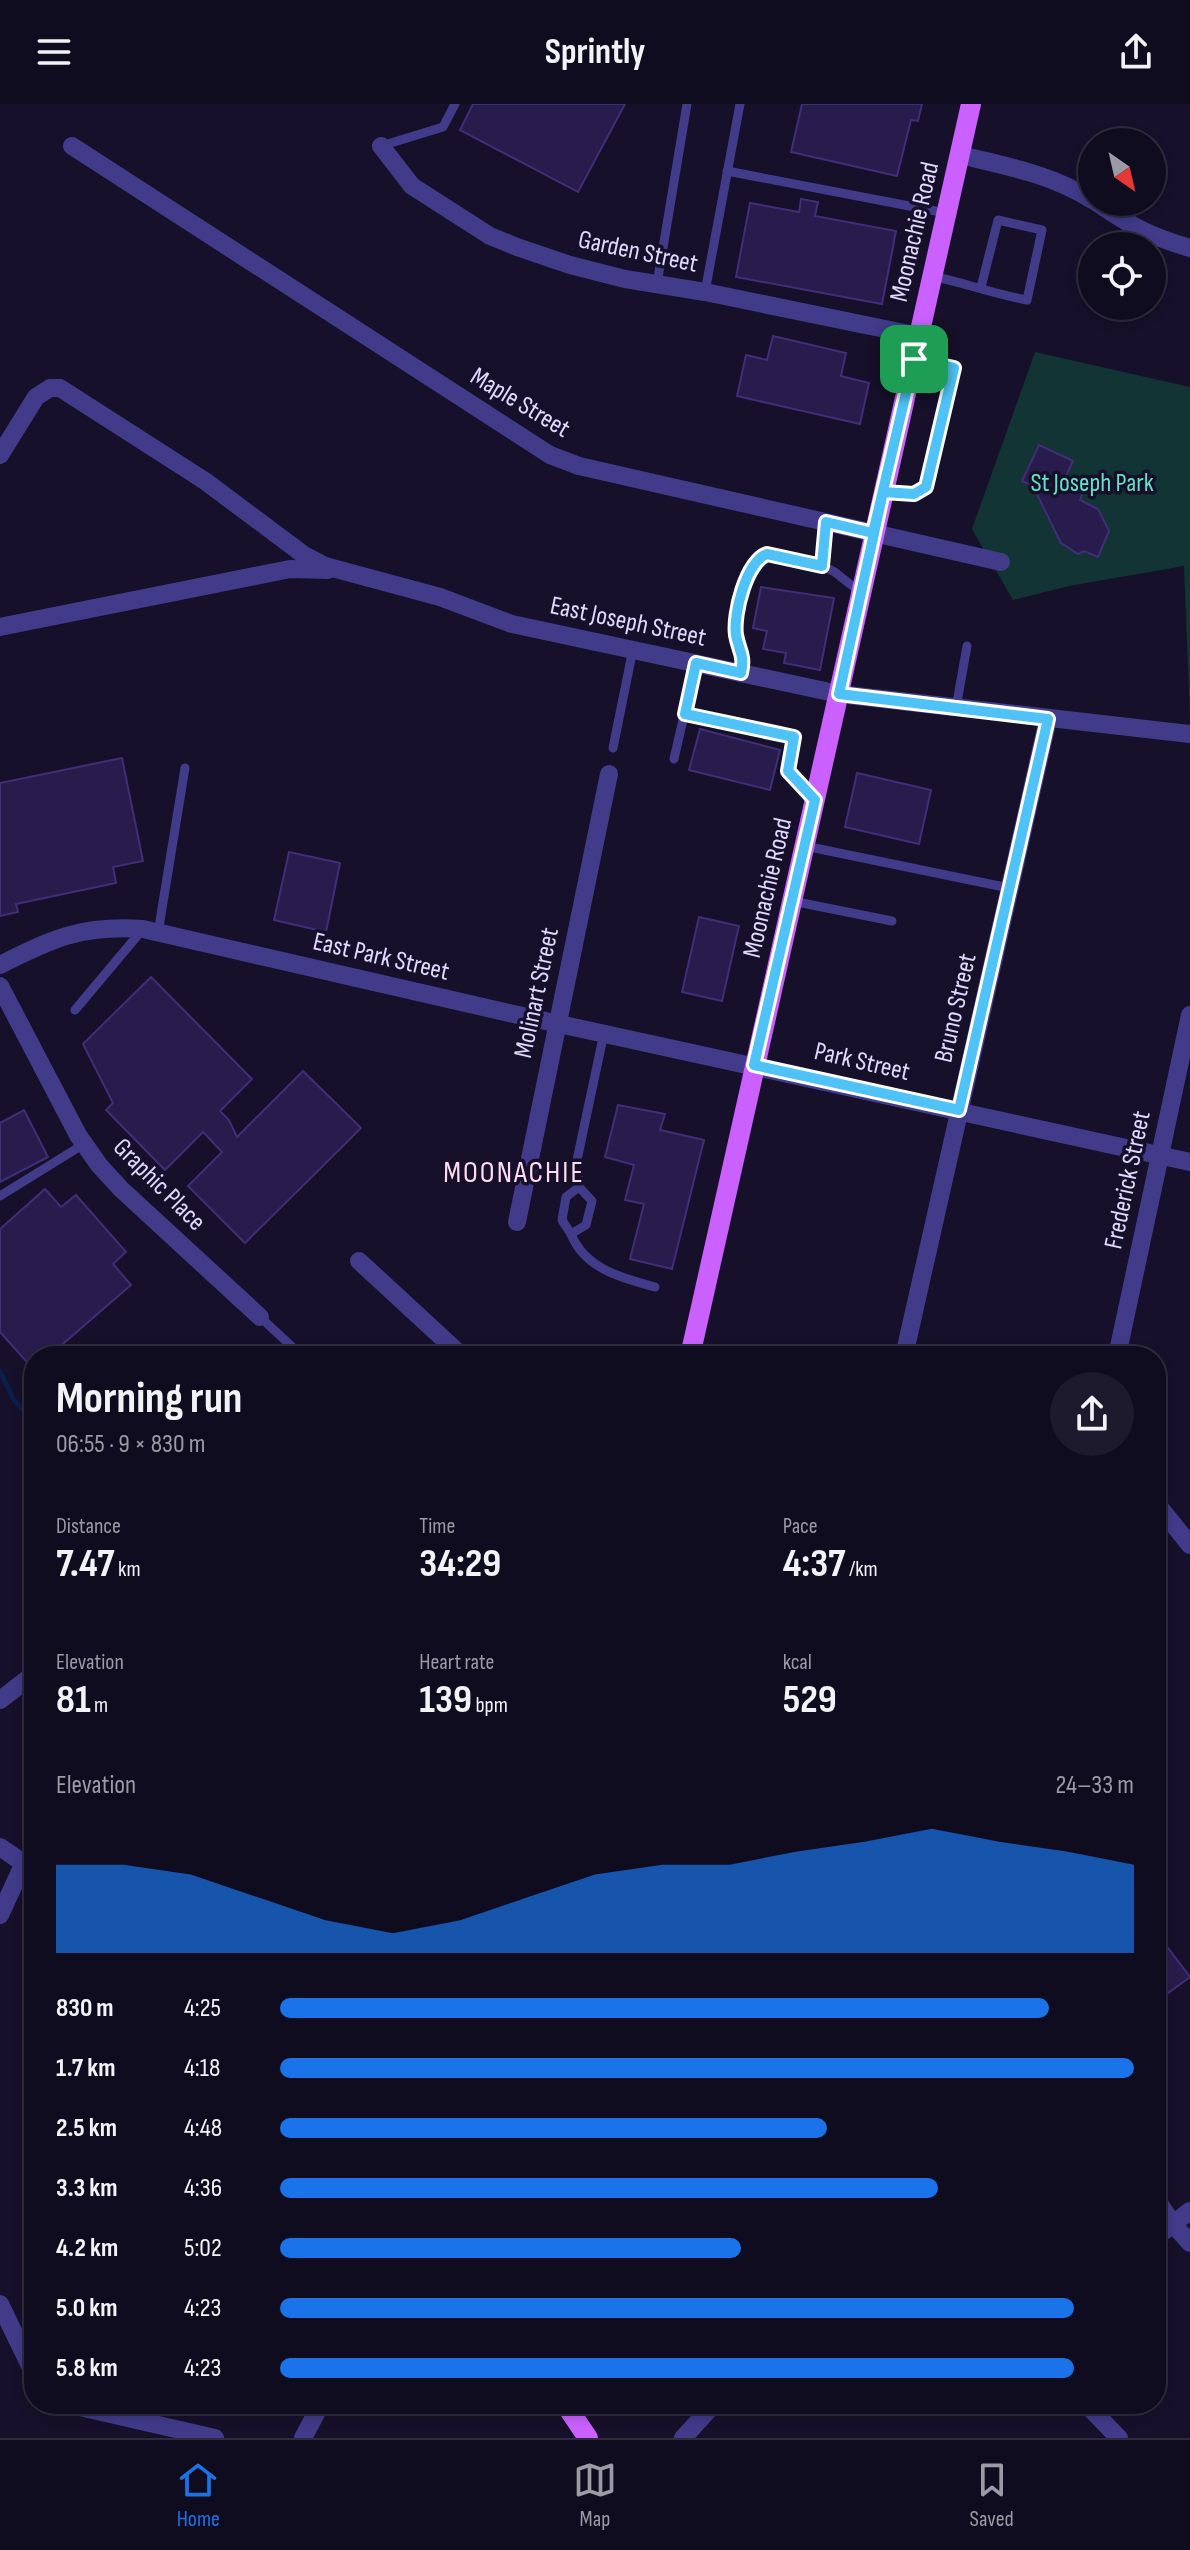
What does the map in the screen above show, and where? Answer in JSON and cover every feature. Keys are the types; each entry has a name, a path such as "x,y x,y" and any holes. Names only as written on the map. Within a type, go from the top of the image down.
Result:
{"main road":[{"name":"Moonachie Road","path":"692,1346 971,104"},
{"path":"572,2414 588,2438"}],"street":[{"name":"Maple Street","path":"72,146 550,455 579,466 1001,562"},
{"name":"Garden Street","path":"381,146 412,186 490,236 570,265 919,336"},
{"path":"960,155 1045,176 1078,192"},
{"path":"1115,216 1159,239 1190,248"},
{"name":"East Joseph Street","path":"0,455 41,392 60,388 205,481 304,555 346,572"},
{"name":"East Joseph Street","path":"0,627 290,569 318,568 346,572 440,597 512,624 839,694 1190,734"},
{"name":"Bruno Street","path":"906,1346 1048,719"},
{"name":"Molinart Street","path":"517,1222 609,774"},
{"name":"East Park Street","path":"0,965 62,936 86,930 113,927 151,931 754,1065"},
{"name":"Graphic Place","path":"0,986 84,1144 121,1189 260,1317"},
{"name":"Frederick Street","path":"1119,1346 1190,1015"},
{"name":"Park Street","path":"754,1065 1190,1162"},
{"path":"359,1261 451,1346"},
{"path":"1166,1519 1190,1545"},
{"path":"0,1700 24,1682"},
{"path":"0,1847 24,1864"},
{"path":"0,1915 24,1875"},
{"path":"1166,2229 1190,2211"},
{"path":"1166,2214 1190,2243"},
{"path":"0,2304 24,2341"},
{"path":"111,2414 215,2438"},
{"path":"303,2438 316,2414"},
{"path":"683,2438 705,2414"},
{"path":"1096,2414 1119,2438"}],"lane":[{"path":"381,146 443,127 455,104"},
{"path":"657,284 687,104"},
{"path":"705,292 740,104"},
{"path":"727,171 946,213"},
{"path":"932,276 981,287 992,294 1027,300 1042,230 998,220 981,287"},
{"path":"883,492 914,494 926,487 954,368 914,359"},
{"path":"822,566 826,522"},
{"path":"741,673 744,659 736,635 737,615 753,563 759,557 767,554 822,566 861,591"},
{"path":"956,708 967,646"},
{"path":"613,748 633,649"},
{"path":"674,759 696,663"},
{"path":"685,714 794,737 788,771 815,800"},
{"path":"75,1010 151,931 185,768"},
{"path":"804,846 1009,888"},
{"path":"792,901 892,921"},
{"path":"571,1234 586,1225 592,1201 579,1187 577,1160 604,1033"},
{"path":"0,1196 84,1144"},
{"path":"579,1187 566,1197 562,1220 577,1249 588,1260 620,1278 655,1287"},
{"path":"260,1317 291,1346"}],"green space":[{"name":"St Joseph Park","path":"1035,352 1190,387 1190,718 1184,566 1069,586 1013,600 972,529"}],"building":[{"path":"473,104 625,104 578,192 460,130"},
{"path":"802,104 922,104 918,121 911,120 897,176 791,152"},
{"path":"801,199 818,202 815,216 896,231 882,304 736,277 750,203 799,212"},
{"path":"773,336 846,353 841,376 869,383 860,424 737,396 746,355 767,360"},
{"path":"1039,445 1073,461 1065,478 1080,485 1083,492 1080,500 1098,509 1109,531 1098,557 1084,551 1078,554 1061,543 1033,486 1022,481"},
{"path":"761,587 834,598 820,670 784,663 786,653 763,649 767,631 753,628"},
{"path":"700,729 780,750 770,790 689,770"},
{"path":"122,758 143,861 113,867 116,883 16,904 18,912 0,916 0,783"},
{"path":"857,773 931,790 919,844 845,827"},
{"path":"289,852 340,863 326,932 274,920"},
{"path":"699,917 739,926 722,1001 682,992"},
{"path":"151,977 252,1079 220,1111 229,1120 237,1137 303,1071 361,1128 245,1243 188,1186 222,1152 203,1132 165,1170 106,1110 113,1103 83,1044"},
{"path":"618,1105 665,1114 660,1130 704,1140 672,1269 630,1259 644,1204 625,1200 634,1165 605,1157"},
{"path":"24,1110 48,1157 0,1182 0,1123"},
{"path":"45,1189 61,1207 76,1195 126,1252 113,1264 131,1285 61,1346 24,1346 24,1359 0,1332 0,1229"},
{"path":"1166,1945 1190,1977 1166,1995"}],"waterway":[{"path":"0,1371 14,1400 24,1411"}],"district":[{"name":"MOONACHIE","path":"514,1173"}],"route":[{"path":"914,359 954,368 926,487 914,494 883,492 839,694 1048,719 959,1110 754,1065 815,800 788,771 794,737 685,714 696,663 741,673 744,659 736,635 737,615 753,563 759,557 767,554 822,566 826,522 873,533 914,359"}]}
